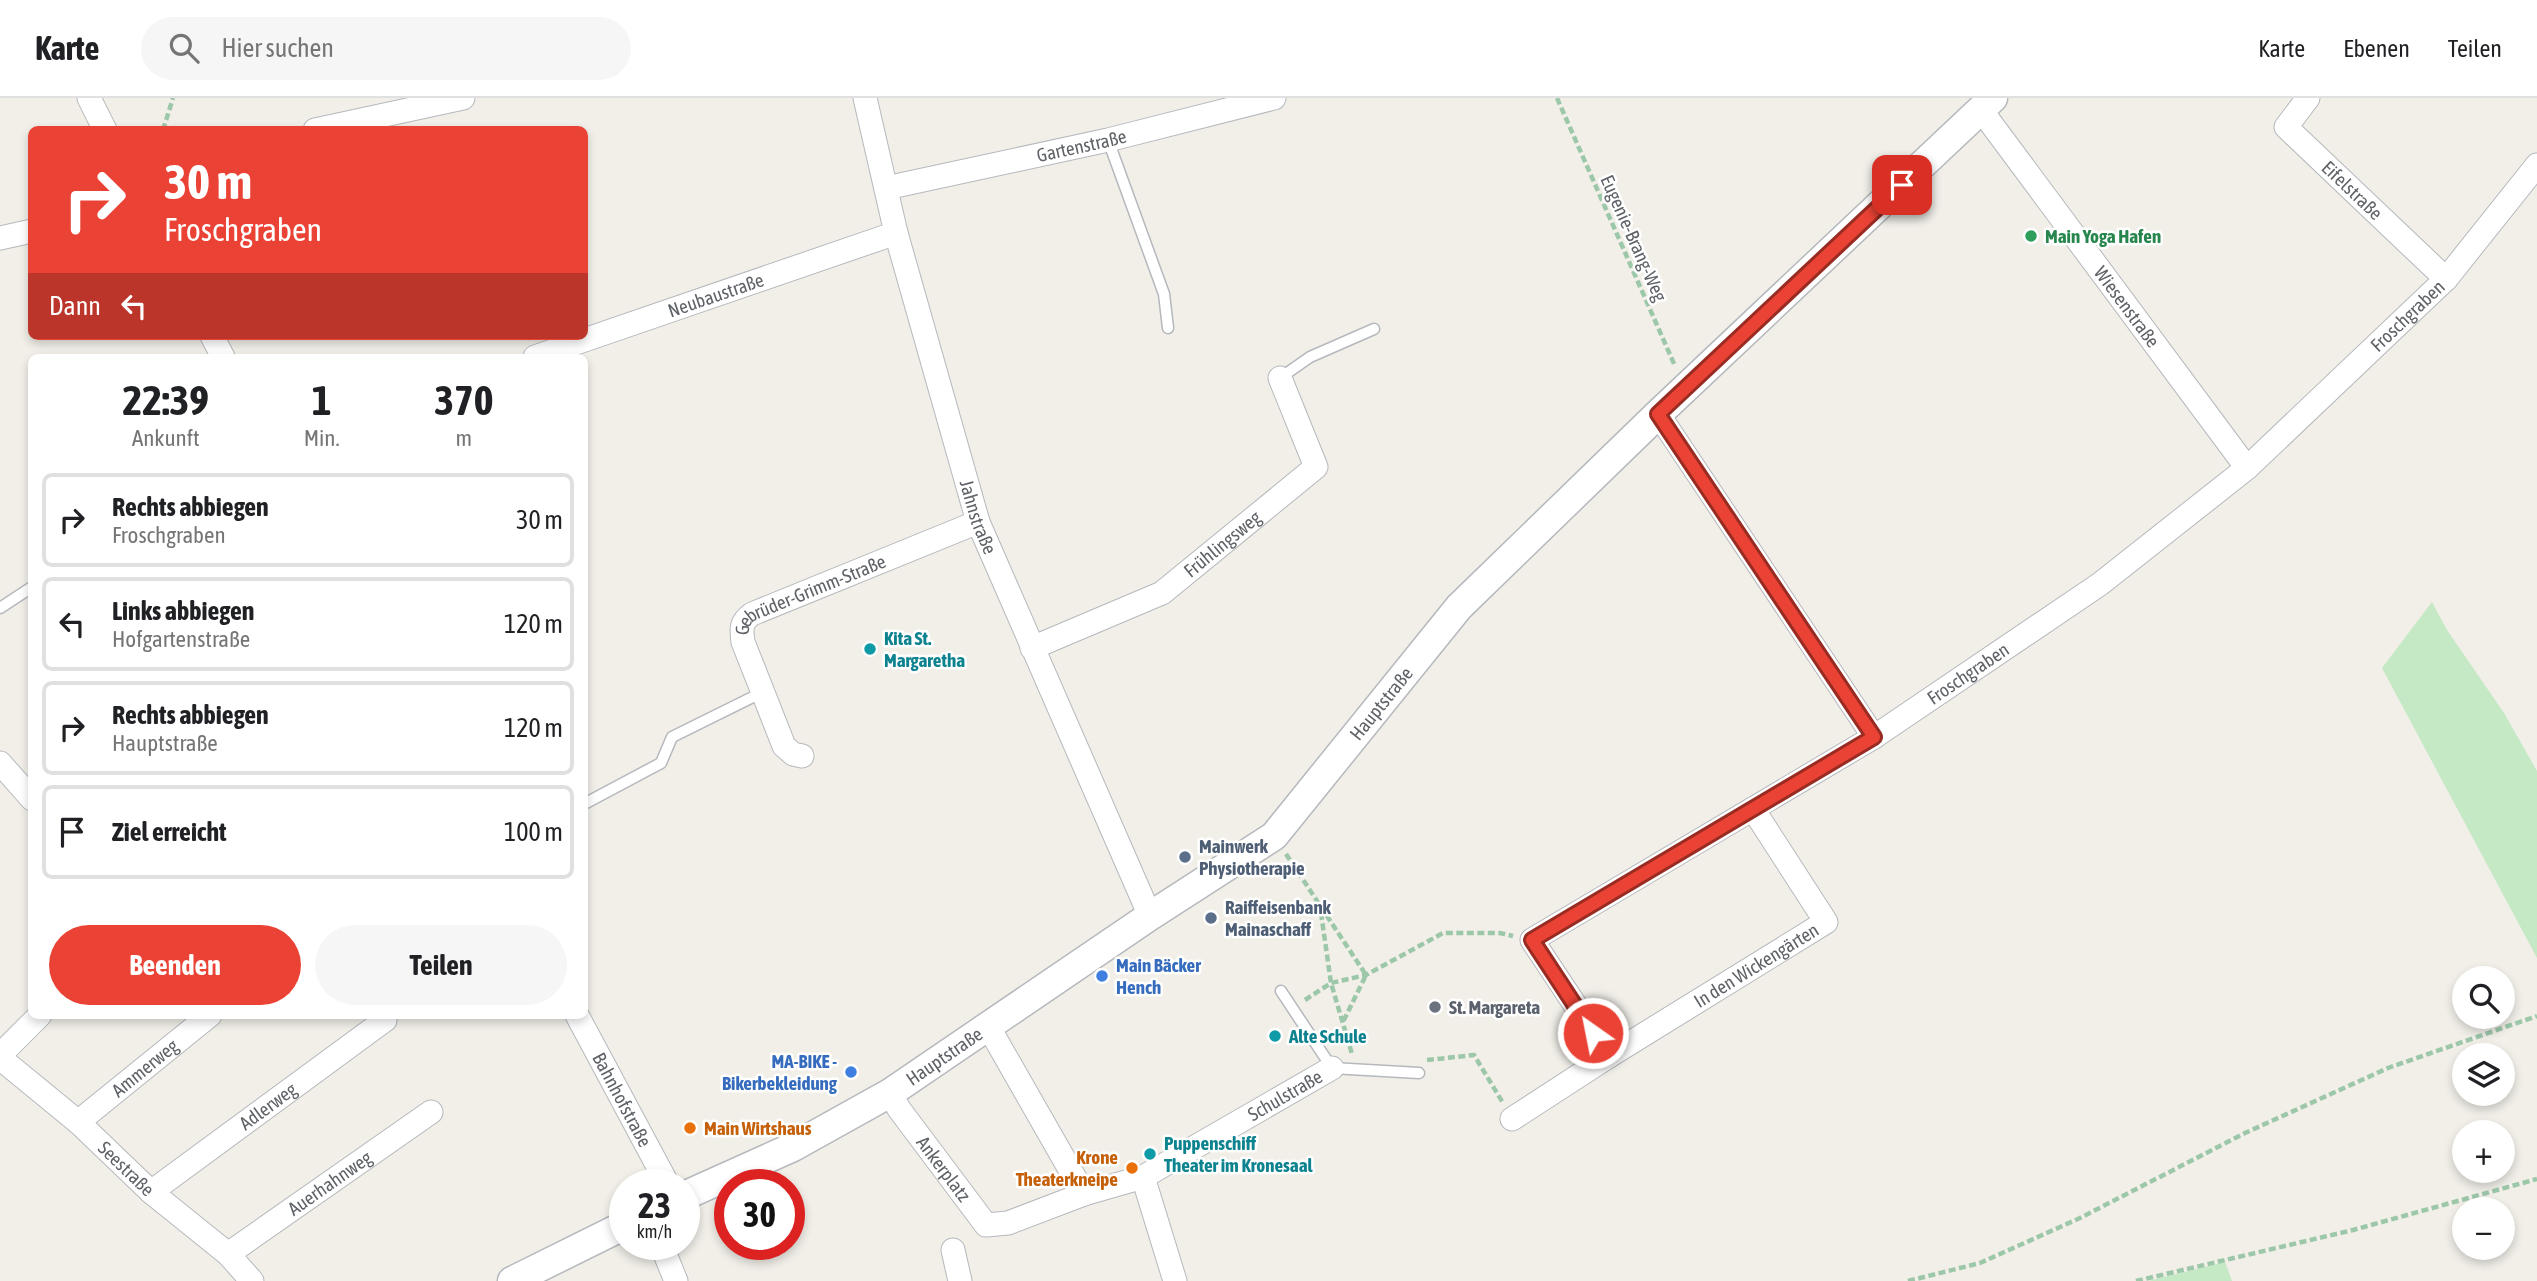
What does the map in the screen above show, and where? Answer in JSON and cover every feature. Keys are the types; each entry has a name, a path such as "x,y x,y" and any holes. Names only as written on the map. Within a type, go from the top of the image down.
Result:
{"street":[{"path":"89,98 103,126"},
{"path":"334,126 463,98"},
{"name":"Jahnstraße","path":"865,98 897,233 978,522 1150,916"},
{"name":"Gartenstraße","path":"886,188 1108,140 1274,98"},
{"name":"Eifelstraße","path":"2308,98 2286,127 2446,279"},
{"name":"Hauptstraße","path":"700,1189 793,1147 890,1093 1150,916 1274,836 1459,607 1685,388 1987,104"},
{"name":"Wiesenstraße","path":"1987,104 2247,468"},
{"name":"Froschgraben","path":"1532,940 1874,737 2100,584 2247,468 2446,279 2537,165"},
{"path":"0,238 28,232"},
{"name":"Neubaustraße","path":"588,339 897,233"},
{"name":"Neubaustraße","path":"544,354 585,340"},
{"name":"Frühlingsweg","path":"1032,648 1162,593 1316,467 1280,378"},
{"path":"1658,414 1874,737"},
{"name":"Gebrüder-Grimm-Straße","path":"802,756 793,754 784,746 742,634 741,627 745,620 752,614 978,522"},
{"path":"0,763 28,794"},
{"name":"In den Wickengärten","path":"1609,1056 1826,922 1753,809"},
{"path":"1512,1119 1609,1056 1532,940"},
{"path":"0,1056 36,1019"},
{"name":"Ammerweg","path":"78,1122 205,1019"},
{"name":"Bahnhofstraße","path":"579,1019 659,1169"},
{"name":"Adlerweg","path":"151,1192 385,1020"},
{"path":"988,1026 1084,1194"},
{"name":"Seestraße","path":"0,1056 78,1122 151,1192 228,1254 252,1281"},
{"name":"Schulstraße","path":"1008,1223 1084,1194 1143,1177 1332,1068"},
{"name":"Ankerplatz","path":"890,1093 986,1225 1008,1223"},
{"name":"Auerhahnweg","path":"228,1254 431,1112"},
{"path":"1143,1177 1175,1281"},
{"path":"512,1281 546,1274 609,1235"},
{"path":"953,1250 960,1281"},
{"path":"667,1260 676,1281"}],"lane":[{"path":"1108,140 1164,294 1168,328"},
{"path":"1280,378 1310,357 1374,329"},
{"path":"0,608 28,590"},
{"path":"588,802 661,763 673,737 763,692"},
{"path":"1281,991 1332,1068 1419,1073"}],"path":[{"path":"164,126 173,98"},
{"name":"Eugenie-Brang-Weg","path":"1557,98 1685,388"},
{"path":"1274,836 1366,975"},
{"path":"1320,909 1331,982 1353,1055"},
{"path":"1293,1009 1331,982 1366,975 1443,933 1500,933 1532,940"},
{"path":"1343,1022 1366,975"},
{"path":"1908,1281 1980,1263 2080,1218 2245,1133 2388,1068 2537,1016"},
{"path":"1419,1060 1474,1055 1512,1119"},
{"path":"2136,1281 2353,1230 2537,1179"}],"green space":[{"path":"2432,602 2447,630 2504,713 2537,771 2537,958 2382,668"},
{"path":"2225,1262 2232,1281 2148,1281"}],"place":[{"name":"Main Yoga Hafen","path":"2031,236"},
{"name":"Kita St. Margaretha","path":"870,649"},
{"name":"Mainwerk Physiotherapie","path":"1185,857"},
{"name":"Raiffeisenbank Mainaschaff","path":"1211,918"},
{"name":"Main Bäcker Hench","path":"1102,976"},
{"name":"St. Margareta","path":"1435,1007"},
{"name":"Alte Schule","path":"1275,1036"},
{"name":"MA-BIKE - Bikerbekleidung","path":"851,1072"},
{"name":"Main Wirtshaus","path":"690,1128"},
{"name":"Puppenschiff Theater im Kronesaal","path":"1150,1154"},
{"name":"Krone Theaterkneipe","path":"1132,1168"}],"route":[{"path":"1593,1033 1532,940 1874,737 1658,414 1902,185"}]}
